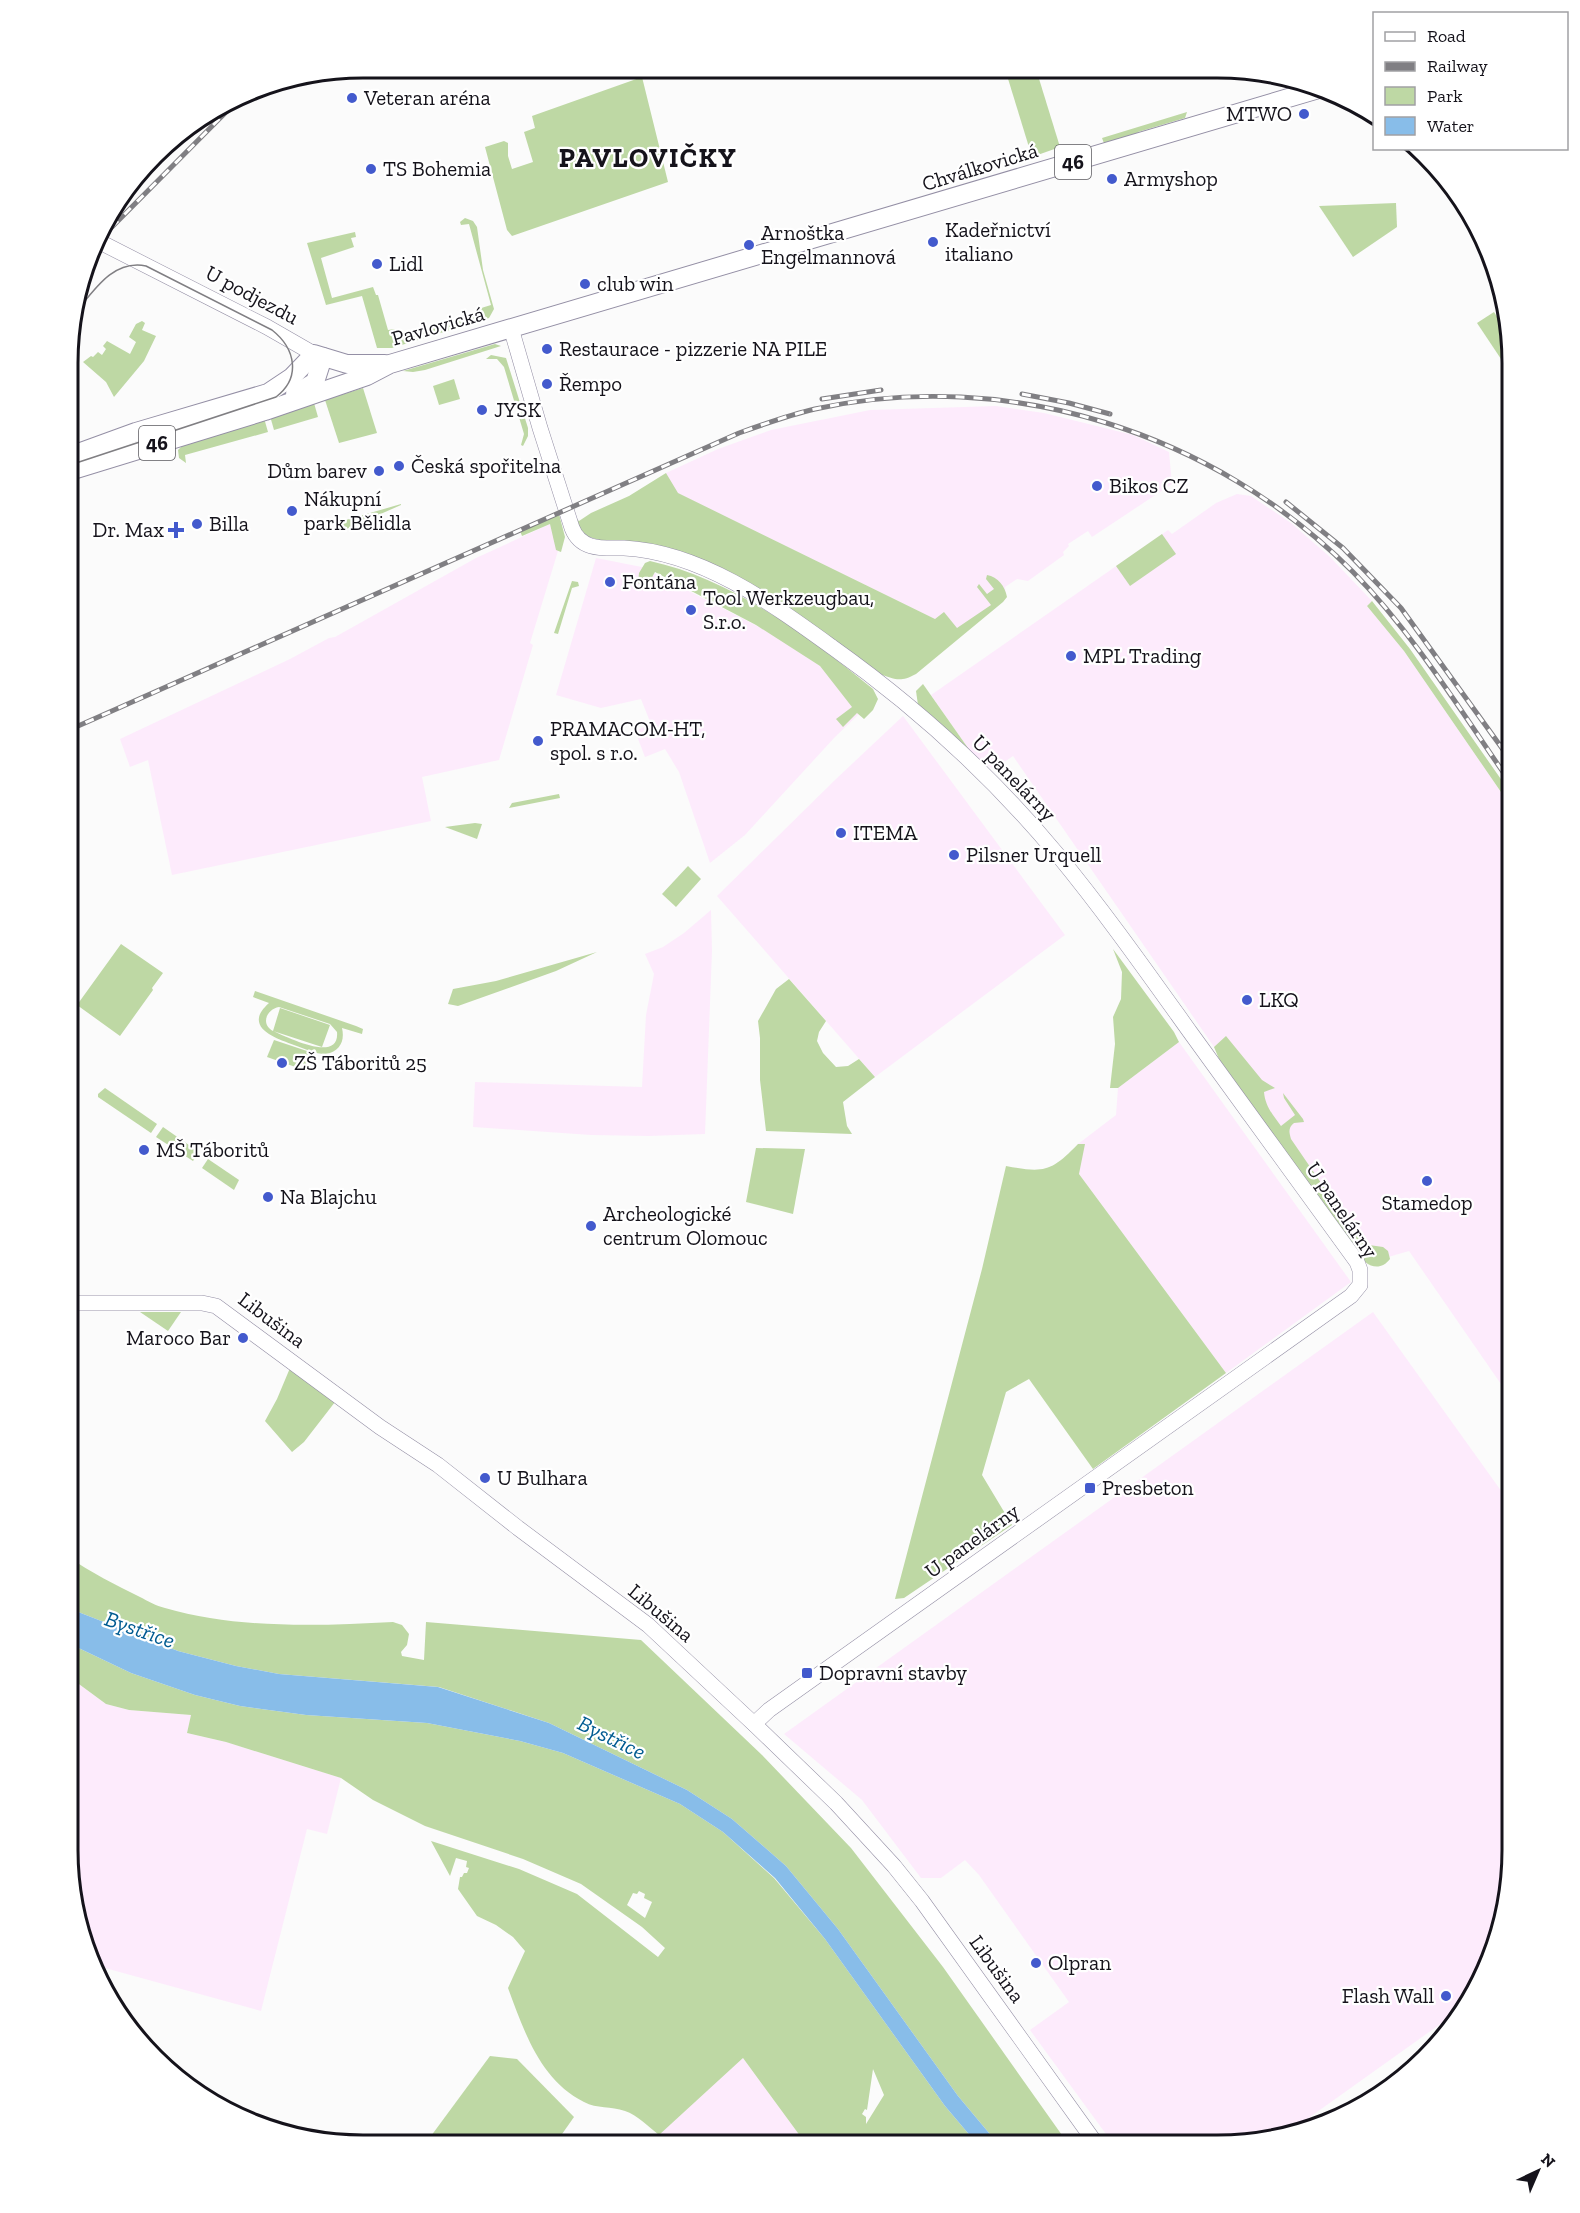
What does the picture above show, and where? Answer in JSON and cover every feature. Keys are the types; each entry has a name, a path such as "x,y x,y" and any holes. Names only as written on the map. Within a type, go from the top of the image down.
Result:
{"main road":[{"name":"Chválkovická","path":"824,237 1307,92"},
{"name":"Pavlovická","path":"78,468 267,401 367,376 390,364 824,237"},
{"name":"U podjezdu","path":"319,356 347,364 390,364"},
{"path":"267,401 286,398 312,385 319,375 319,356"},
{"name":"Pavlovická","path":"78,453 136,432 219,407 267,401"}],"street":[{"name":"U podjezdu","path":"104,244 319,356"},
{"name":"U panelárny","path":"511,328 545,446 578,540 594,547 641,549 672,556 699,566 765,602 809,631 897,698 968,759 1005,796 1086,890 1357,1262 1362,1278 1357,1290 1351,1296 769,1710 754,1724"},
{"name":"Libušina","path":"78,1304 202,1303 216,1306 380,1427 429,1459 648,1625 836,1803 894,1866 929,1910 1090,2135"}],"shaded area":[{"path":"996,406 1044,413 1133,435 1169,452 1172,484 1092,537 1088,531 1068,544 1069,546 1063,552 1064,555 1028,581 1017,579 1005,587 1006,596 957,630 677,493 666,473 718,449 771,430 870,410"},
{"path":"1237,494 1251,496 1291,523 1330,557 1372,601 1367,606 1404,651 1502,793 1502,1386 1409,1251 1364,1264 1013,756 994,769 975,758 931,695 1168,530 1172,534 1216,503"},
{"path":"550,524 558,551 530,643 533,645 499,760 422,777 431,821 172,875 148,760 130,767 120,739 335,637 476,558"},
{"path":"596,558 642,567 767,631 820,666 859,714 745,835 710,863 679,772 665,749 645,757 635,731 651,724 641,699 601,708 556,695"},
{"path":"903,716 1065,935 875,1077 717,896"},
{"path":"711,910 712,951 705,1134 591,1135 473,1127 475,1082 642,1087 646,1015 654,974 645,954 663,947 684,933"},
{"path":"1179,1042 1351,1282 1226,1373 1079,1174 1084,1145 1078,1144 1116,1115 1118,1088"},
{"path":"1373,1312 1502,1492 1502,1850 1497,1906 1487,1942 1464,1993 1446,2020 1304,2121 1254,2133 1107,2135 1030,2030 1069,2002 979,1875 965,1860 941,1878 921,1878 862,1800 784,1734"},
{"path":"78,1683 106,1704 129,1710 191,1715 187,1733 226,1742 341,1778 327,1834 307,1829 261,2011 104,1968 93,1942 80,1887"},
{"path":"743,2058 799,2135 659,2135"}],"green space":[{"path":"642,78 668,182 512,236 507,230 485,147 504,141 508,143 508,156 512,169 533,162 524,132 535,128 532,116"},
{"path":"1008,78 1039,78 1060,147 1032,157"},
{"path":"1187,112 1185,118 1138,132 1135,138 1105,146 1102,138"},
{"path":"1396,203 1397,227 1353,257 1319,206"},
{"path":"465,218 473,221 477,227 483,270 494,309 489,318 392,348 377,348 362,296 326,305 307,243 355,232 356,237 351,238 354,247 321,258 332,298 373,287 378,295 388,330 395,329 398,338 479,316 478,309 491,305 469,224 461,225 460,222"},
{"path":"1494,312 1499,320 1502,360 1477,323"},
{"path":"142,321 145,323 142,330 156,336 144,361 114,397 106,382 83,362 98,352 102,355 106,349 103,346 107,341 130,354 136,342 129,337 136,324"},
{"path":"495,344 501,346 425,370 403,371"},
{"path":"491,355 506,358 528,428 528,436 523,446 521,445 524,434 504,367 497,359 486,359"},
{"path":"454,379 460,399 439,405 433,386"},
{"path":"363,388 377,433 339,443 325,400"},
{"path":"314,403 318,417 274,430 270,416"},
{"path":"264,418 268,432 185,455 186,463 179,458 178,450 184,444"},
{"path":"666,473 678,493 935,619 944,612 957,628 991,605 977,587 979,584 987,594 994,589 986,579 987,575 1000,583 1007,597 916,674 894,679 879,674 760,590 583,535 574,516 579,521 629,496"},
{"path":"401,505 342,531 339,522"},
{"path":"559,514 565,537 561,552 556,550 550,524 522,536 520,531"},
{"path":"1162,534 1176,554 1130,586 1116,566"},
{"path":"650,561 711,581 769,612 796,630 873,689 878,699 873,710 864,719 857,713 843,727 836,719 852,707 820,666 756,625 655,572 646,588 638,583 639,573 645,563"},
{"path":"572,581 578,582 579,586 572,588 558,634 554,633"},
{"path":"1372,601 1410,649 1502,781 1502,793 1404,651 1367,606"},
{"path":"923,684 975,758 918,705 916,691"},
{"path":"559,794 560,798 509,808 512,803"},
{"path":"482,824 477,839 445,827"},
{"path":"688,866 701,879 676,907 662,894"},
{"path":"121,944 163,973 120,1036 78,1004"},
{"path":"1113,949 1179,1042 1118,1088 1110,1088 1115,1044 1113,1017 1121,999 1122,972"},
{"path":"597,952 556,971 458,1006 448,1004 453,989 496,981"},
{"path":"789,979 826,1021 819,1032 817,1041 823,1053 836,1067 848,1066 859,1059 875,1077 843,1102 847,1126 852,1134 766,1131 760,1080 758,1021 776,989"},
{"path":"255,991 356,1026 363,1029 362,1034 342,1028 343,1037 338,1048 326,1054 310,1051 278,1039 264,1030 259,1019 269,1003 253,997","holes":["279,1007 330,1024 337,1032 336,1041 330,1046 311,1046 269,1028 266,1021 268,1014"]},
{"path":"280,1008 330,1025 322,1047 273,1031"},
{"path":"1226,1036 1262,1080 1275,1088 1264,1092 1270,1110 1281,1126 1295,1115 1283,1093 1303,1119 1304,1122 1294,1123 1291,1127 1289,1132 1291,1139 1343,1215 1369,1245 1383,1247 1388,1251 1390,1259 1384,1264 1375,1266 1365,1262 1219,1059 1214,1047"},
{"path":"274,1040 310,1052 304,1070 267,1057"},
{"path":"105,1088 157,1124 151,1133 98,1097 98,1094"},
{"path":"163,1127 199,1152 193,1161 156,1137"},
{"path":"1078,1144 1085,1144 1079,1174 1226,1373 1093,1469 1029,1379 1006,1392 982,1475 1012,1525 904,1598 895,1599 982,1269 1006,1166 1029,1169 1046,1168 1061,1160"},
{"path":"756,1148 805,1149 793,1214 746,1202"},
{"path":"208,1159 239,1180 234,1190 202,1168"},
{"path":"140,1312 181,1312 168,1331"},
{"path":"290,1368 335,1402 304,1442 292,1452 265,1421"},
{"path":"78,1563 152,1603 193,1615 249,1623 307,1625 393,1622 402,1625 409,1634 407,1645 401,1652 402,1656 424,1660 426,1622 641,1640 762,1755 851,1848 943,1967 1062,2135 991,2135 958,2096 838,1929 786,1866 732,1819 687,1790 549,1723 439,1687 279,1674 178,1651 78,1612"},
{"path":"78,1648 131,1673 195,1695 240,1706 306,1715 427,1723 520,1741 563,1753 680,1804 723,1832 774,1878 825,1939 945,2106 970,2135 799,2135 743,2058 659,2135 643,2122 620,2109 594,2106 584,2102 569,2093 545,2068 520,2021 508,1988 525,1951 513,1937 477,1916 458,1889 460,1877 467,1873 469,1868 466,1867 467,1861 456,1858 450,1876 431,1841 519,1869 577,1894 658,1957 665,1948 642,1927 581,1884 523,1859 425,1826 373,1800 341,1778 226,1742 187,1733 191,1715 129,1710 106,1704 78,1683","holes":["639,1891 645,1894 644,1898 652,1902 645,1918 627,1905 633,1893 637,1894","873,2069 884,2095 866,2124 866,2117 862,2114 865,2109 867,2110"]},
{"path":"490,2056 517,2059 574,2117 561,2135 432,2135"}],"water":[{"path":"78,1612 178,1651 236,1666 279,1674 438,1687 549,1723 687,1790 732,1819 786,1866 838,1929 958,2096 991,2135 970,2135 945,2106 825,1939 775,1878 723,1832 680,1804 563,1753 520,1741 427,1723 306,1715 240,1706 195,1695 131,1673 78,1648"}],"tram line":[{"path":"78,462 276,397 284,389 292,372 290,355 286,346 272,330 146,266 134,265 112,273 84,302"}],"railway":[{"path":"113,226 224,114"},
{"path":"822,399 881,390"},
{"path":"1022,394 1110,414"},
{"path":"78,726 739,433 815,409 888,398 961,397 1033,405 1104,422 1173,448 1237,482 1298,523 1353,572 1376,596 1437,675 1502,770"},
{"path":"1286,502 1343,548 1401,608 1502,748"}],"place":[{"name":"Veteran aréna","path":"352,98"},
{"name":"MTWO","path":"1304,114"},
{"name":"TS Bohemia","path":"371,169"},
{"name":"Armyshop","path":"1112,179"},
{"name":"Kadeřnictví italiano","path":"933,242"},
{"name":"Arnoštka Engelmannová","path":"749,245"},
{"name":"Lidl","path":"377,264"},
{"name":"club win","path":"585,284"},
{"name":"Restaurace - pizzerie NA PILE","path":"547,349"},
{"name":"Řempo","path":"547,384"},
{"name":"JYSK","path":"482,410"},
{"name":"Česká spořitelna","path":"399,466"},
{"name":"Dům barev","path":"379,471"},
{"name":"Bikos CZ","path":"1097,486"},
{"name":"Nákupní park Bělidla","path":"292,511"},
{"name":"Billa","path":"197,524"},
{"name":"Dr. Max","path":"176,530"},
{"name":"Fontána","path":"610,582"},
{"name":"Tool Werkzeugbau, S.r.o.","path":"691,610"},
{"name":"MPL Trading","path":"1071,656"},
{"name":"PRAMACOM-HT, spol. s r.o.","path":"538,741"},
{"name":"ITEMA","path":"841,833"},
{"name":"Pilsner Urquell","path":"954,855"},
{"name":"LKQ","path":"1247,1000"},
{"name":"ZŠ Táboritů 25","path":"282,1063"},
{"name":"MŠ Táboritů","path":"144,1150"},
{"name":"Stamedop","path":"1427,1181"},
{"name":"Na Blajchu","path":"268,1197"},
{"name":"Archeologické centrum Olomouc","path":"591,1226"},
{"name":"Maroco Bar","path":"243,1338"},
{"name":"U Bulhara","path":"485,1478"},
{"name":"Presbeton","path":"1090,1488"},
{"name":"Dopravní stavby","path":"807,1673"},
{"name":"Olpran","path":"1036,1963"},
{"name":"Flash Wall","path":"1446,1996"}],"district":[{"name":"PAVLOVIČKY","path":"648,158"}],"water label":[{"name":"Bystřice","path":"140,1629"},
{"name":"Bystřice","path":"612,1737"}]}
